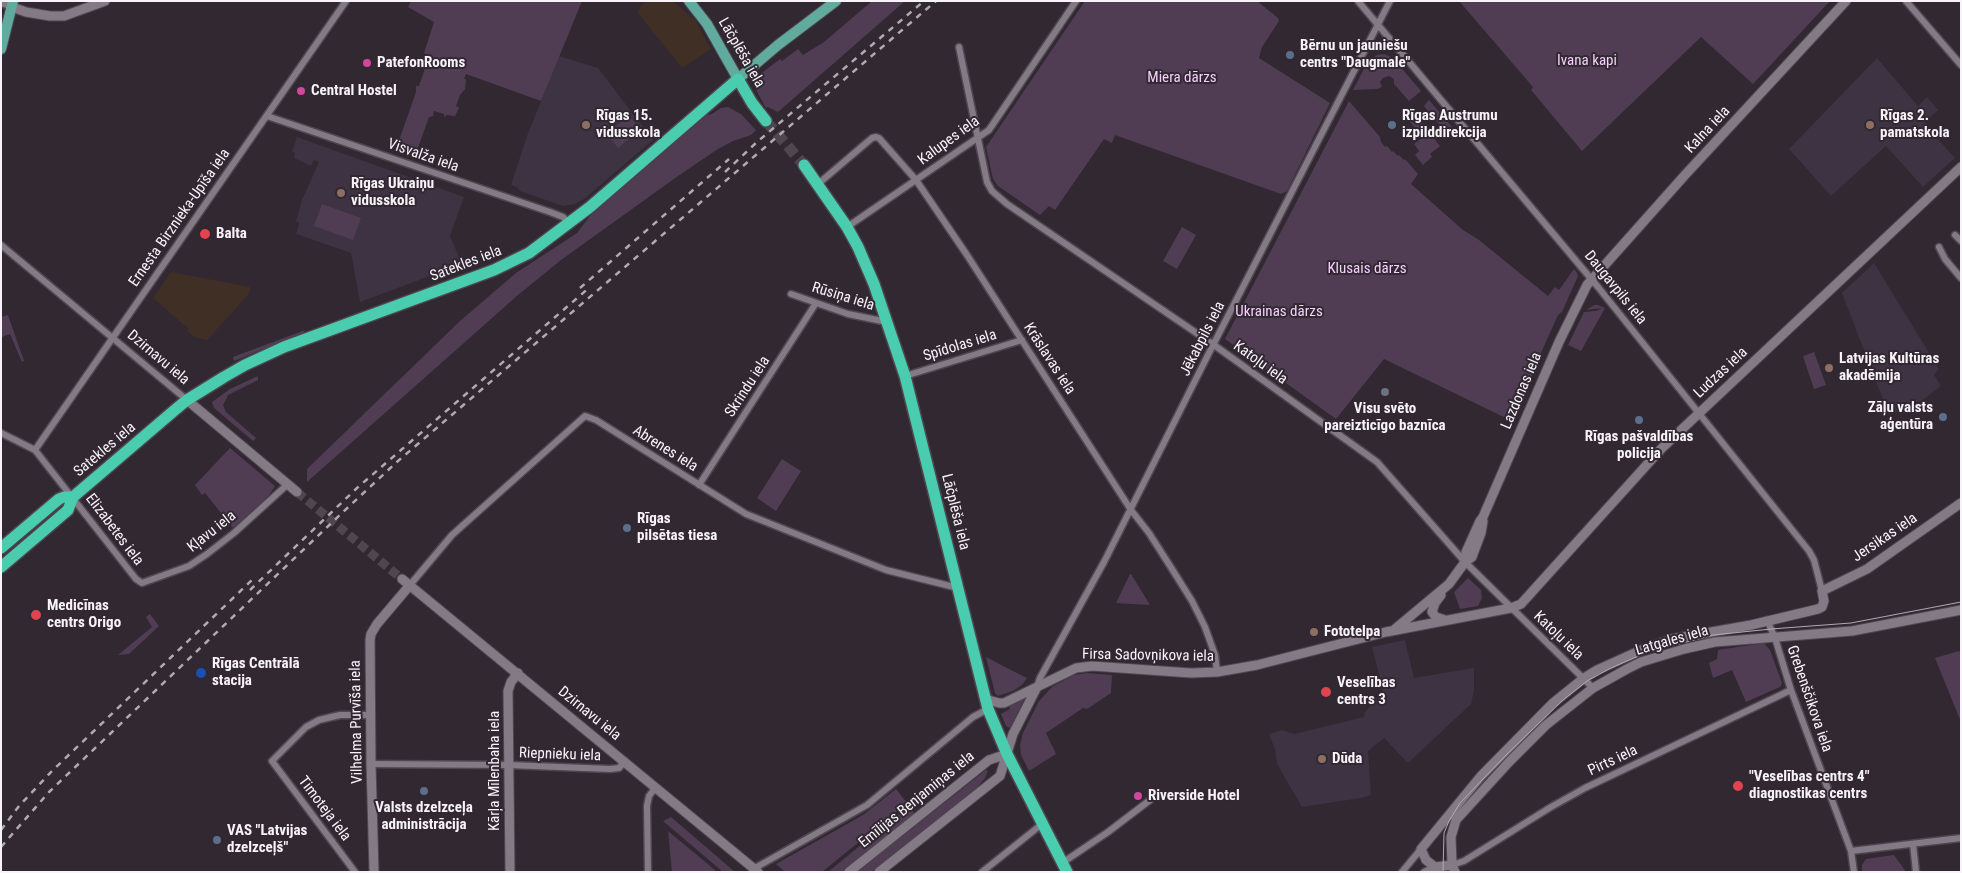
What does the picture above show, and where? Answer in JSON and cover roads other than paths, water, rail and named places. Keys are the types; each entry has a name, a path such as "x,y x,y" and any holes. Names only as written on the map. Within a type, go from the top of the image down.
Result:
{"highway":[{"name":"Lāčplēša iela","path":"738,79 752,103 766,121"},
{"name":"Satekles iela","path":"1,567 68,510 73,497 187,400 246,365 284,347 514,261 542,244 569,224 738,79"},
{"name":"Lāčplēša iela","path":"804,165 847,227 867,266 905,376 987,704 1007,754 1064,868"},
{"name":"Satekles iela","path":"1,548 59,499 73,497"}],"main road":[{"name":"Lāčplēša iela","path":"689,1 707,24 738,79"},
{"name":"Satekles iela","path":"738,79 778,45 836,1"},
{"path":"1,49 13,4"}],"street":[{"path":"1,3 13,4 39,14 64,16 105,1"},
{"name":"Ernesta Birznieka-Upīša iela","path":"35,450 346,1"},
{"name":"Kalupes iela","path":"847,227 989,130 1076,1"},
{"name":"Daugavpils iela","path":"1358,1 1591,279 1809,551 1814,560 1822,591 1824,601 1822,607"},
{"name":"Jēkabpils iela","path":"1037,687 1040,678 1076,616 1131,510 1390,1"},
{"name":"Kalna iela","path":"1591,279 1846,1"},
{"path":"1906,1 1961,65"},
{"name":"Katoļu iela","path":"959,47 987,182 992,191 1007,204 1214,345 1377,462 1465,562 1593,688"},
{"name":"Visvalža iela","path":"267,116 550,212 562,217 569,224"},
{"name":"Krāslavas iela","path":"818,184 872,138 876,137 879,138 916,180 1131,510 1149,532 1192,601 1210,641 1217,672"},
{"name":"Ludzas iela","path":"1511,608 1527,599 1636,475 1698,413 1961,167"},
{"path":"1955,235 1961,241"},
{"name":"Dzirnavu iela","path":"1,245 297,492"},
{"path":"1939,247 1945,259 1961,278"},
{"name":"Lazdonas iela","path":"1465,562 1466,552 1483,517 1558,342 1591,279"},
{"name":"Rūsiņa iela","path":"791,294 848,314 888,323"},
{"name":"Skrindu iela","path":"699,485 816,303"},
{"name":"Spīdolas iela","path":"905,376 1022,340"},
{"name":"Abrenes iela","path":"410,585 458,528 585,416 596,420 746,514 886,570 958,588"},
{"name":"Elizabetes iela","path":"1,433 35,450 125,566 142,583"},
{"name":"Kļavu iela","path":"142,583 189,566 207,554 234,533 288,484"},
{"name":"Jersikas iela","path":"1822,591 1867,569 1961,503"},
{"name":"Firsa Sadovņikova iela","path":"1392,631 1449,584 1465,562"},
{"name":"Dzirnavu iela","path":"402,579 757,870"},
{"path":"1445,620 1436,617 1432,612 1435,603 1449,584"},
{"name":"Vilhelma Purvīša iela","path":"374,872 371,764 371,634 377,624 410,585"},
{"name":"Latgales iela","path":"1402,872 1481,776 1553,703 1584,678 1639,651 1672,639 1751,625 1813,611 1822,607"},
{"name":"Firsa Sadovņikova iela","path":"987,704 1004,702 1066,671 1076,668 1092,666 1217,672 1257,665 1392,631 1426,626 1445,620 1511,608"},
{"name":"Latgales iela","path":"1453,868 1453,829 1456,820 1546,725 1593,688 1641,662 1715,642 1852,631 1961,610"},
{"name":"Grebenščikova iela","path":"1767,620 1851,851 1854,872"},
{"name":"Kārļa Mīlenbaha iela","path":"510,872 508,691 518,673"},
{"path":"879,872 1000,776 1013,734 1037,687"},
{"name":"Pirts iela","path":"1453,868 1585,788 1791,690"},
{"path":"757,870 867,805 987,704"},
{"name":"Timoteja iela","path":"356,872 272,761 306,727 319,720 340,714 371,715"},
{"name":"Emīlijas Benjamiņas iela","path":"849,872 989,760 1007,754"},
{"name":"Riepnieku iela","path":"371,764 509,765 610,769 619,768 625,762"},
{"path":"648,872 647,806 649,796 656,787"},
{"path":"1064,868 1154,797"},
{"path":"982,872 1042,824"},
{"path":"1851,851 1961,838"},
{"path":"1913,844 1916,872"},
{"path":"1421,850 1426,860 1435,867"},
{"path":"1424,872 1435,867 1453,868"}],"tunnel":[{"path":"766,121 804,165"},
{"path":"297,492 402,579"}],"tram line":[{"path":"1443,872 1444,833 1460,803 1563,700 1587,681 1609,669 1645,653 1713,635 1851,623 1961,602"}],"railway":[{"path":"725,172 757,142 924,1"},
{"path":"1,847 49,792 398,461 936,1"},
{"path":"580,288 729,159"},
{"path":"250,590 357,488 590,287"},
{"path":"1,830 19,806 52,771 253,579"}],"place":[{"name":"Bērnu un jauniešu centrs \"Daugmale\"","path":"1290,55"},
{"name":"PatefonRooms","path":"367,63"},
{"name":"Central Hostel","path":"301,91"},
{"name":"Rīgas 15. vidusskola","path":"586,125"},
{"name":"Rīgas Austrumu izpilddirekcija","path":"1392,125"},
{"name":"Rīgas 2. pamatskola","path":"1870,125"},
{"name":"Rīgas Ukraiņu vidusskola","path":"341,193"},
{"name":"Balta","path":"205,234"},
{"name":"Latvijas Kultūras akadēmija","path":"1829,368"},
{"name":"Visu svēto pareizticīgo baznīca","path":"1385,392"},
{"name":"Zāļu valsts aģentūra","path":"1943,417"},
{"name":"Rīgas pašvaldības policija","path":"1639,420"},
{"name":"Rīgas pilsētas tiesa","path":"627,528"},
{"name":"Medicīnas centrs Origo","path":"36,615"},
{"name":"Fototelpa","path":"1314,632"},
{"name":"Rīgas Centrālā stacija","path":"201,673"},
{"name":"Veselības centrs 3","path":"1326,692"},
{"name":"Dūda","path":"1322,759"},
{"name":"\"Veselības centrs 4\" diagnostikas centrs","path":"1738,786"},
{"name":"Valsts dzelzceļa administrācija","path":"424,791"},
{"name":"Riverside Hotel","path":"1138,796"},
{"name":"VAS \"Latvijas dzelzceļš\"","path":"217,840"}],"park label":[{"name":"Ivana kapi","path":"1587,61"},
{"name":"Miera dārzs","path":"1182,78"},
{"name":"Klusais dārzs","path":"1367,269"},
{"name":"Ukrainas dārzs","path":"1279,312"}]}
